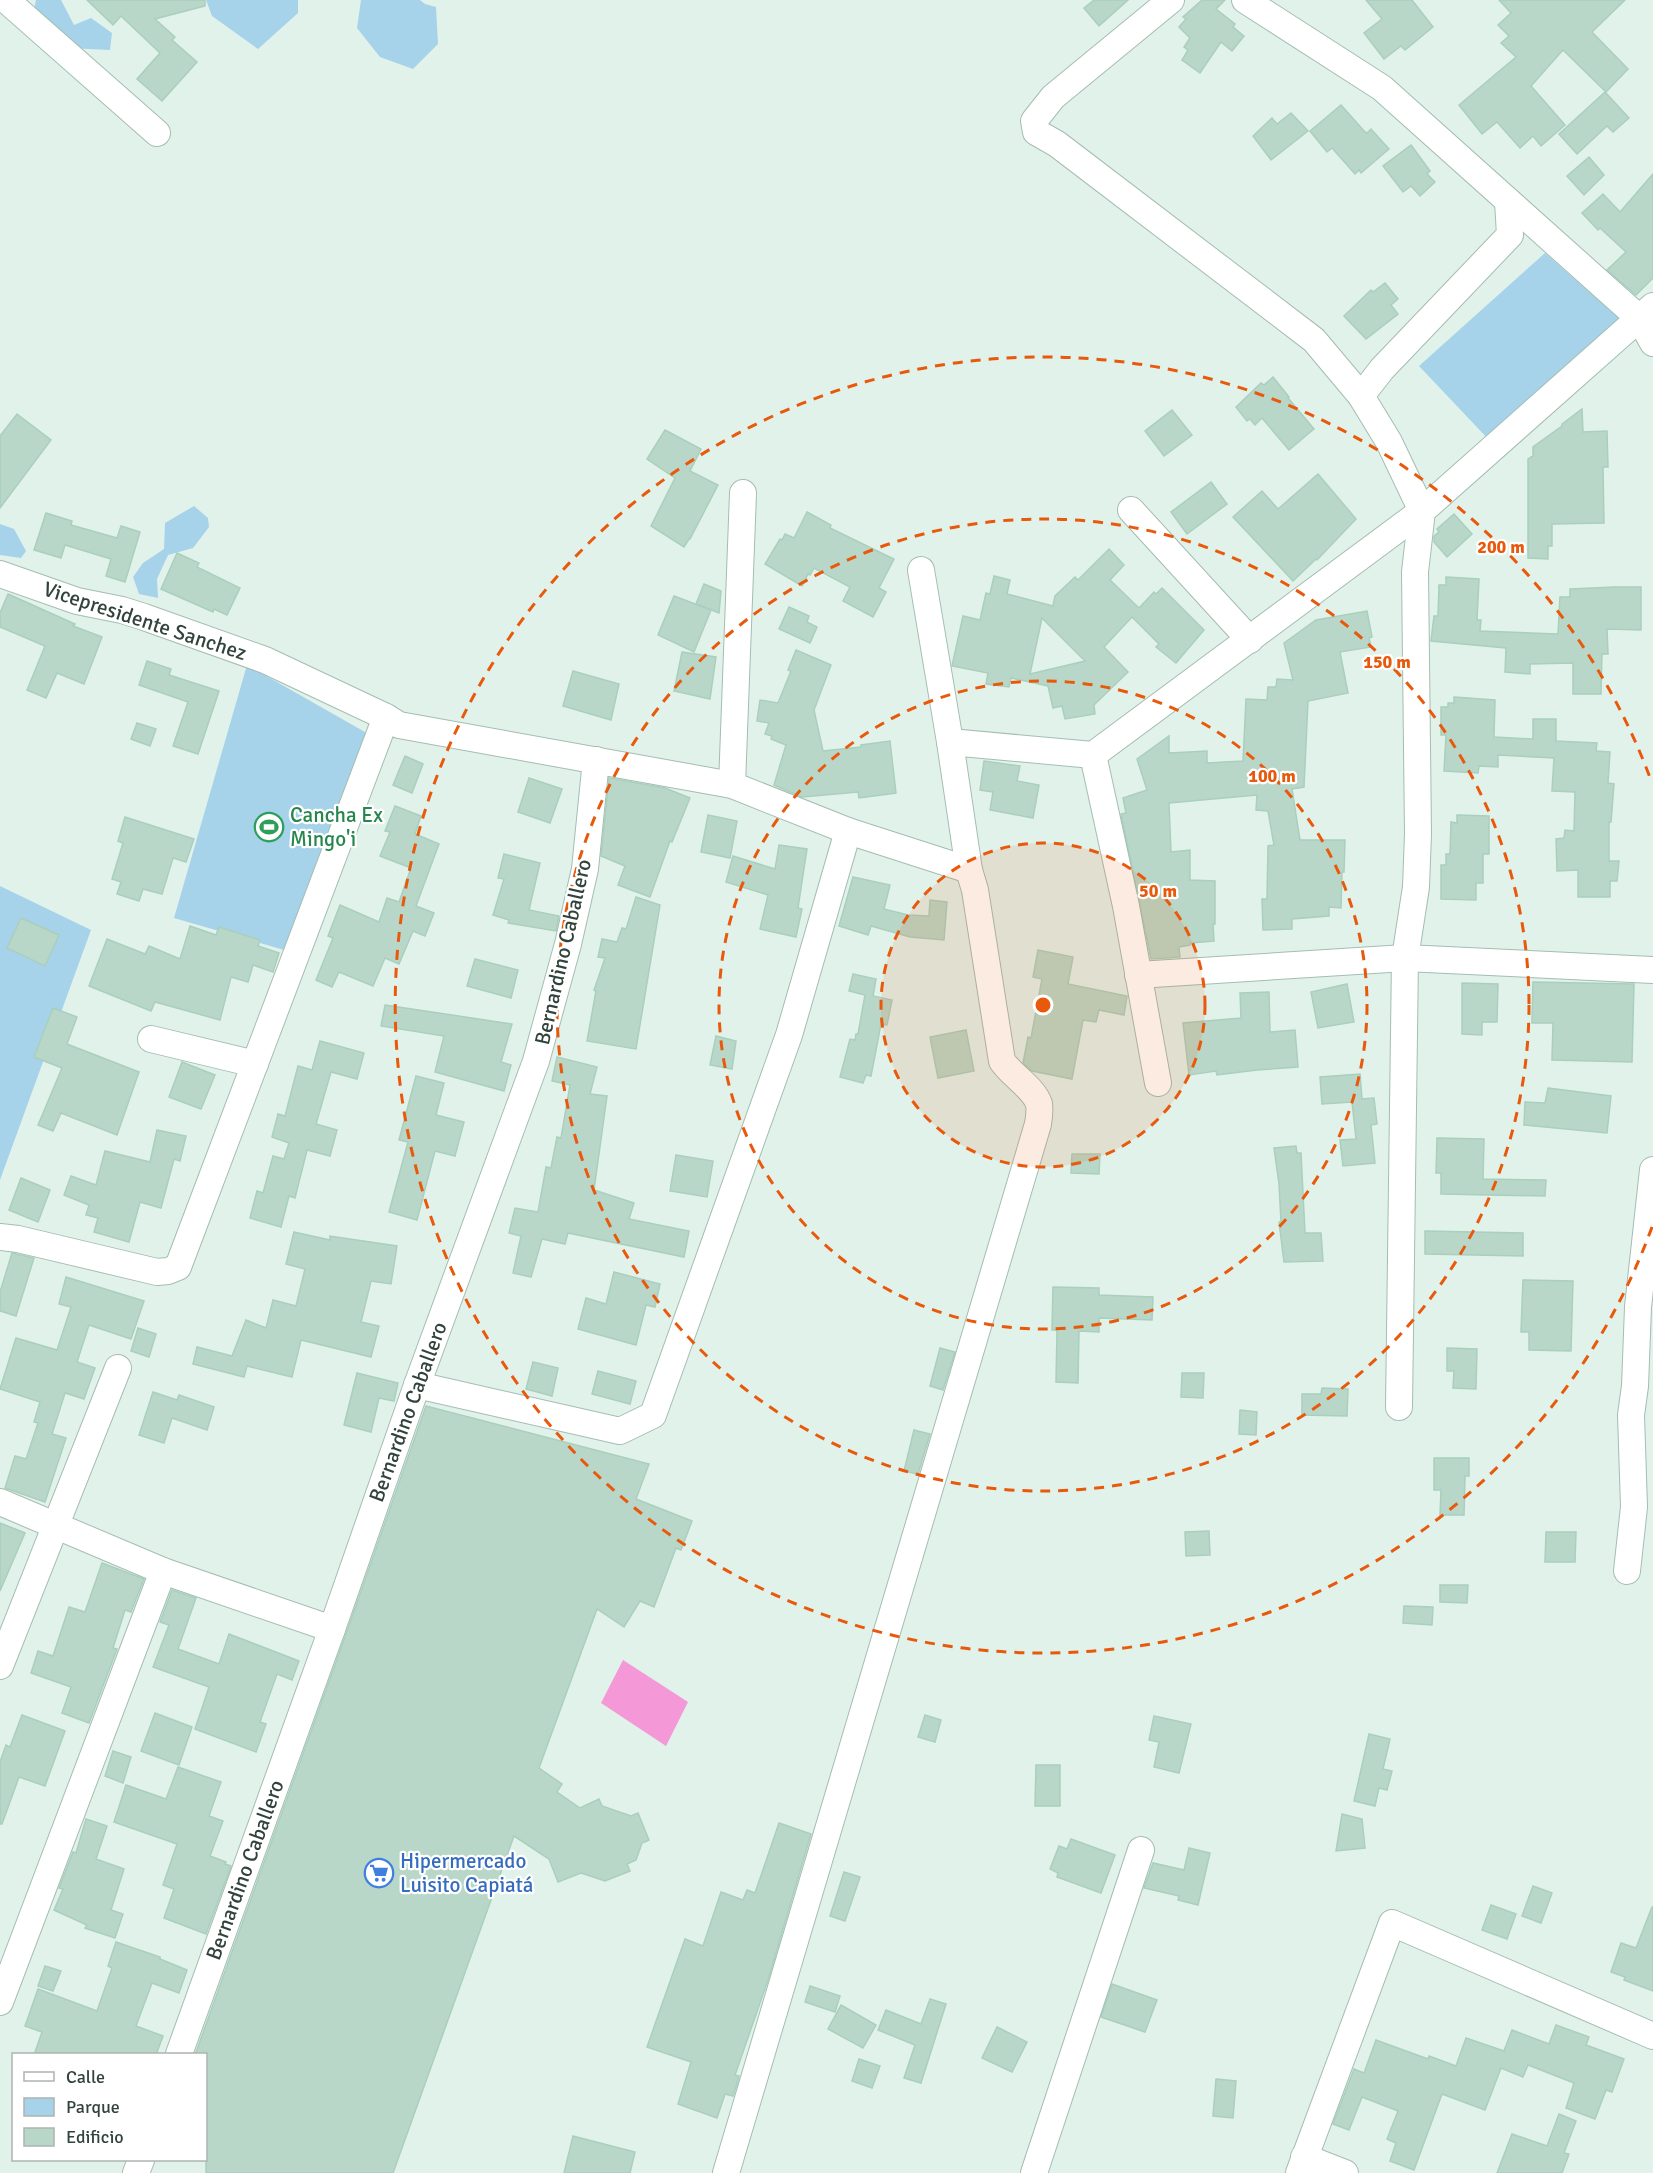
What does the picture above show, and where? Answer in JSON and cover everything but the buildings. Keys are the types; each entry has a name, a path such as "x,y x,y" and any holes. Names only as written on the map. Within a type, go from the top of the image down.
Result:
{"street":[{"path":"6,0 157,133"},
{"path":"1171,0 1053,97 1034,121 1036,132 1057,144 1314,340 1361,396 1389,442 1422,511 1416,572 1417,876 1406,958 1399,1407"},
{"path":"1245,0 1382,88 1508,201 1646,312 1653,343"},
{"path":"1361,396 1382,369 1510,235 1508,201"},
{"path":"950,742 1093,755 1422,511 1646,312"},
{"path":"732,785 743,493"},
{"path":"1131,510 1250,640"},
{"path":"726,2173 1038,1124 1039,1105 1029,1088 1009,1072 1002,1061 921,570"},
{"name":"Vicepresidente Sanchez","path":"0,574 77,601 133,613 265,660 399,725 732,785 848,831 969,870"},
{"path":"0,1237 18,1239 157,1272 178,1267 386,717"},
{"path":"1093,755 1126,906 1158,1083"},
{"name":"Bernardino Caballero","path":"180,2053 417,1385 536,1061 568,944 585,868 596,760"},
{"path":"417,1385 620,1431 653,1415 789,1035 848,831"},
{"path":"1138,975 1406,958 1653,970"},
{"path":"151,1039 255,1064"},
{"path":"1627,1571 1634,1507 1631,1415 1635,1386 1639,1288 1653,1170"},
{"path":"0,1666 118,1368"},
{"path":"0,1502 163,1571 332,1629"},
{"path":"0,2002 163,1571"},
{"path":"1034,2173 1141,1850"},
{"path":"1345,2173 1301,2165 1392,1923 1653,2036"}],"green space":[{"path":"36,0 61,0 74,25 91,18 112,33 110,50 68,48 34,9"},
{"path":"206,0 298,0 298,13 258,49 212,16"},
{"path":"361,0 420,0 436,7 438,44 413,69 380,57 357,28"},
{"path":"1545,253 1620,319 1491,442 1419,366"},
{"path":"194,506 208,518 209,527 193,548 168,555 157,579 158,598 139,594 133,577 143,563 164,549 165,523"},
{"path":"0,524 14,529 26,551 21,558 0,555"},
{"name":"Cancha Ex Mingo'i","path":"247,665 372,736 291,952 174,918"},
{"path":"0,886 91,930 0,1180"}],"shaded area":[{"path":"623,1660 688,1702 666,1746 601,1703"}],"place":[{"name":"Cancha Ex Mingo'i","path":"269,827"},
{"name":"Hipermercado Luisito Capiatá","path":"379,1873"}]}
